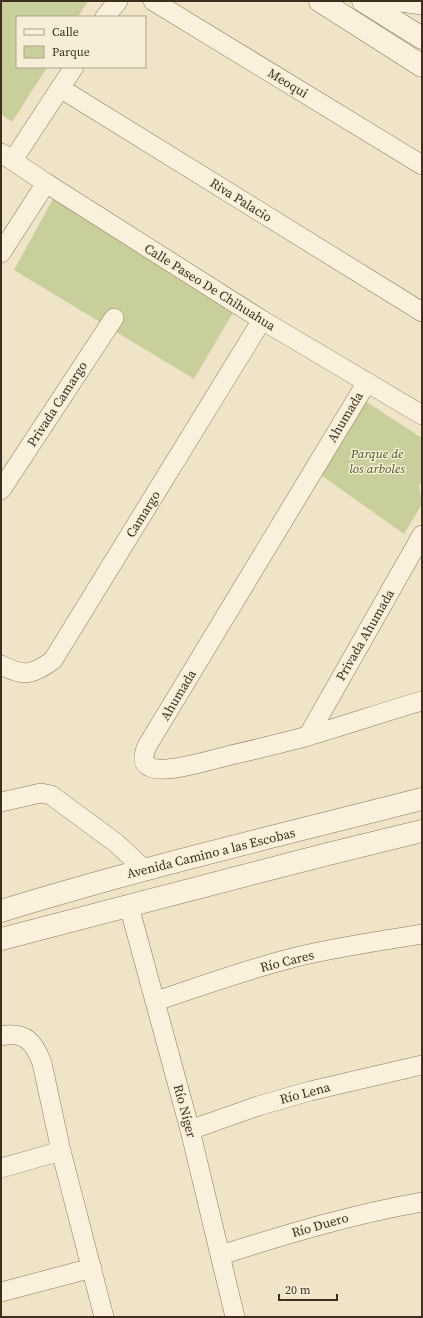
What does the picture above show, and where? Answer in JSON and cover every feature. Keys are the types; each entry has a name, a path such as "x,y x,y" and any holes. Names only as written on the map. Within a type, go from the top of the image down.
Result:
{"street":[{"path":"106,16 118,1"},
{"name":"Meoqui","path":"153,1 422,165"},
{"path":"320,1 422,66"},
{"path":"363,1 422,38"},
{"path":"394,1 422,4"},
{"path":"7,157 60,88 73,68"},
{"name":"Riva Palacio","path":"60,88 422,312"},
{"name":"Calle Paseo De Chihuahua","path":"7,157 262,320 367,382 419,407"},
{"path":"1,253 46,183"},
{"name":"Privada Camargo","path":"1,490 114,318"},
{"name":"Camargo","path":"1,665 12,671 27,673 40,670 53,660 262,320"},
{"name":"Ahumada","path":"367,382 147,746 144,758 146,764 150,767 165,769 188,766 308,736 422,701"},
{"name":"Privada Ahumada","path":"308,736 422,535"},
{"path":"1,802 41,793 52,795 116,843 145,870"},
{"name":"Avenida Camino a las Escobas","path":"1,911 78,887 422,799"},
{"path":"319,825 328,854"},
{"path":"1,939 422,831"},
{"name":"Río Níger","path":"129,906 190,1130 235,1317"},
{"name":"Río Cares","path":"156,1001 247,971 296,957 422,934"},
{"path":"1,1036 16,1035 25,1037 38,1051 42,1062 61,1152 104,1317"},
{"name":"Río Lena","path":"190,1130 258,1106 310,1091 422,1065"},
{"path":"1,1168 61,1152"},
{"name":"Río Duero","path":"220,1255 334,1221 381,1209 422,1202"},
{"path":"1,1292 92,1268"}],"green space":[{"path":"1,1 88,1 79,16 16,16 16,68 46,68 12,122 1,114"},
{"path":"53,199 234,311 194,379 14,270"},
{"name":"Parque de los arboles","path":"359,397 422,438 422,484 419,485 422,504 404,534 321,475"}]}
